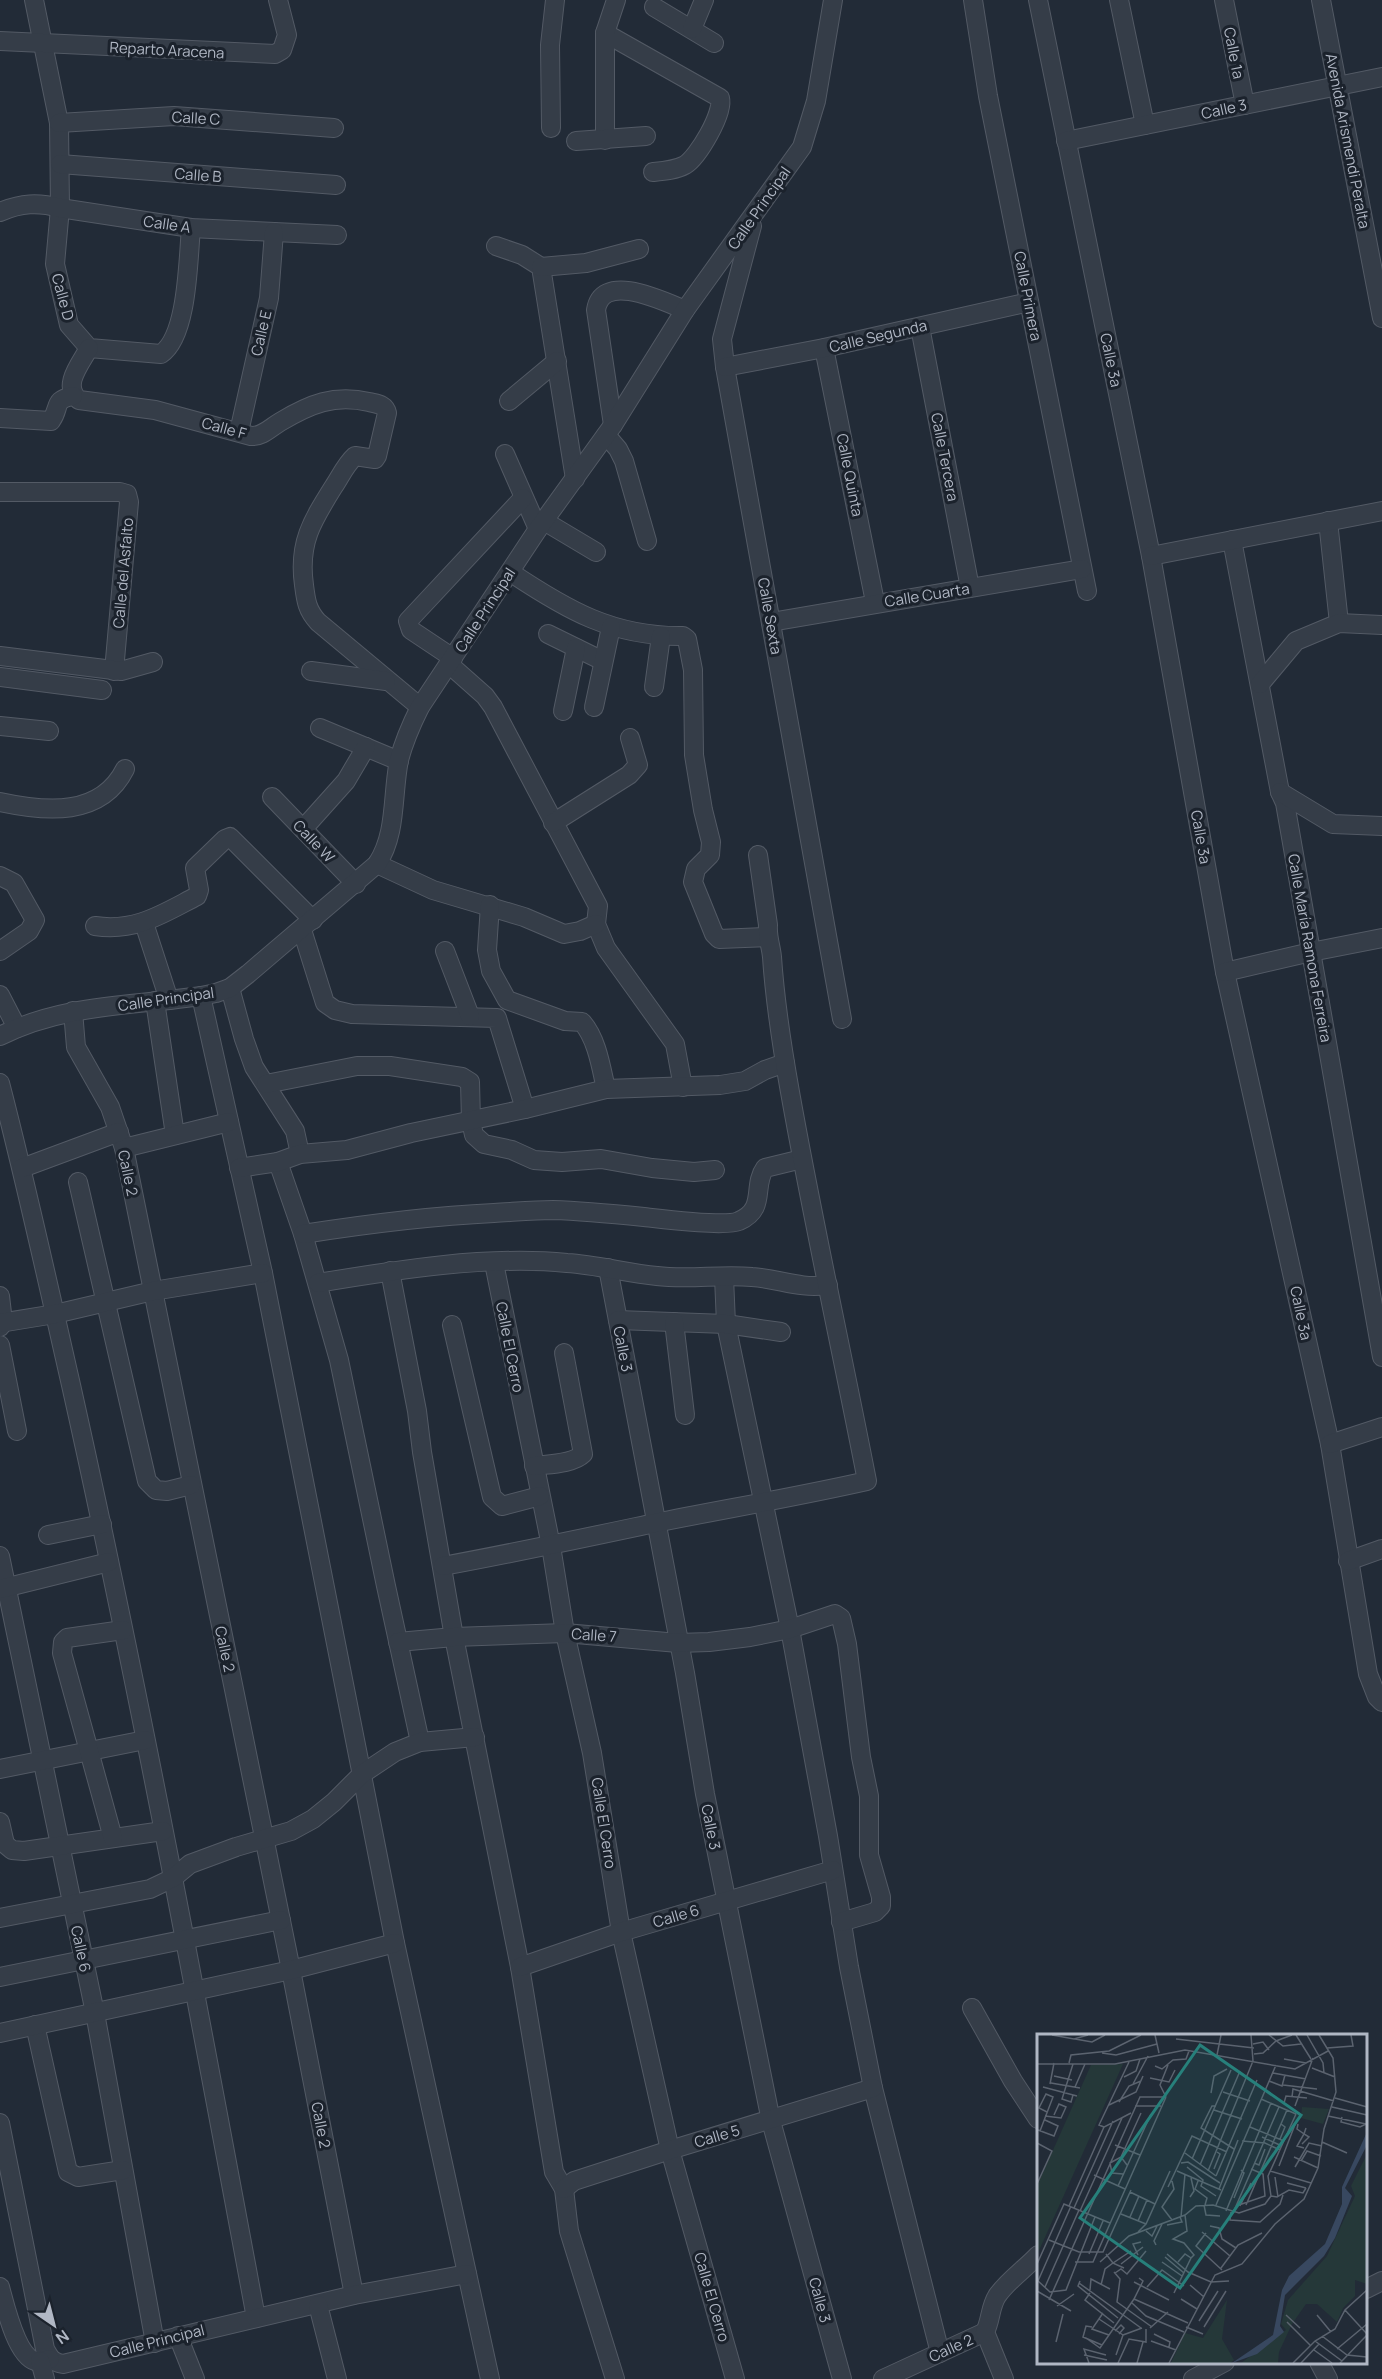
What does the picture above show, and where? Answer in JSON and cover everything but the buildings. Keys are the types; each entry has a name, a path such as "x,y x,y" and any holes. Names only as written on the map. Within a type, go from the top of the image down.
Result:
{"street":[{"name":"Calle D","path":"34,0 41,44 59,123 60,208 55,264 69,325 89,348"},
{"name":"Reparto Aracena","path":"0,41 275,54 282,50 286,35 278,0"},
{"path":"551,128 550,45 555,0"},
{"path":"605,140 605,33 616,0"},
{"path":"692,29 704,0"},
{"name":"Calle Principal","path":"0,1036 40,1019 73,1011 201,996 230,988 308,925 377,864 385,852 388,840 399,761 406,737 420,707 541,525 609,430 686,310 802,147 809,128 832,0"},
{"name":"Calle Primera","path":"973,0 988,96 1087,591"},
{"name":"Calle 3a","path":"1038,0 1151,556 1225,972 1330,1444 1348,1561 1375,1672 1377,1697 1382,1702"},
{"path":"1119,0 1145,125"},
{"name":"Calle 1a","path":"1224,0 1245,105"},
{"name":"Avenida Arismendi Peralta","path":"1321,0 1379,291 1382,318"},
{"path":"654,7 714,43"},
{"path":"605,33 720,98 721,104 712,128 693,159 684,166 653,172"},
{"name":"Calle 3","path":"1066,141 1382,77"},
{"name":"Calle C","path":"59,123 174,116 334,128"},
{"path":"576,141 646,136"},
{"name":"Calle B","path":"60,164 336,185"},
{"name":"Calle A","path":"0,212 26,203 44,204 191,228 338,235"},
{"name":"Calle Sexta","path":"754,215 722,339 842,1019"},
{"path":"0,418 51,421 59,401 74,396 70,389 72,379 89,348 161,354 169,348 185,305 191,228"},
{"name":"Calle E","path":"239,432 269,298 274,232"},
{"path":"496,246 522,255 541,267 586,263 639,249"},
{"path":"541,267 574,479"},
{"path":"647,541 624,460 609,430 596,310 597,301 602,294 618,290 650,296 686,310"},
{"name":"Calle Segunda","path":"726,367 824,348 1029,302"},
{"name":"Calle Tercera","path":"920,327 970,588"},
{"name":"Calle Quinta","path":"824,348 875,602"},
{"path":"509,401 557,361"},
{"name":"Calle F","path":"74,396 79,400 155,410 257,436 323,400 359,400 382,405 387,413 377,456 375,459 355,456 316,514 306,535 302,553 302,571 308,610 318,622 386,681"},
{"path":"505,454 523,498 541,525 596,552"},
{"name":"Calle del Asfalto","path":"0,492 120,492 127,494 129,502 114,671"},
{"path":"523,498 408,621 411,630 452,661 493,706 598,906 596,924 606,948 675,1044 683,1087"},
{"path":"1151,556 1382,511"},
{"path":"1328,521 1339,623"},
{"name":"Calle María Ramona Ferreira","path":"1232,540 1284,803 1382,1357"},
{"name":"Calle Cuarta","path":"771,622 875,602 1082,569"},
{"path":"510,572 573,611 611,627 661,636 686,637 693,670 694,755 711,842 710,855 696,869 693,882 714,934 719,939 767,937"},
{"path":"1260,684 1296,641 1339,623 1382,625"},
{"path":"594,707 611,627"},
{"path":"548,634 603,661"},
{"path":"654,687 661,636"},
{"path":"563,711 576,648"},
{"path":"0,656 114,671 132,670 153,662"},
{"path":"311,671 386,681 420,707"},
{"path":"0,677 102,690"},
{"path":"0,726 49,731"},
{"path":"320,728 399,761"},
{"path":"553,823 629,775 638,765 630,738"},
{"path":"303,829 346,781 366,747"},
{"path":"0,802 32,809 55,809 86,803 108,793 118,784 125,769"},
{"path":"1281,792 1333,824 1382,825"},
{"name":"Calle W","path":"272,797 356,884"},
{"path":"95,926 109,928 144,923 197,896 199,890 195,868 228,837 308,925 325,1003 335,1010 352,1014 497,1018"},
{"path":"443,1566 762,1504 867,1481 785,1063 774,999 771,953 767,937 768,925 758,855"},
{"path":"377,864 433,890 524,916 564,934 580,931 596,924"},
{"path":"0,876 14,883 34,920 29,931 0,951"},
{"path":"490,905 486,950 491,971 507,1000 565,1021 582,1022 594,1043 606,1089"},
{"path":"144,923 162,1000 174,1135"},
{"path":"1225,972 1382,938"},
{"path":"446,951 470,1016"},
{"path":"230,988 244,1040 255,1066 295,1131 300,1154"},
{"path":"0,995 17,1028"},
{"path":"201,996 263,1273 395,1943 490,2379"},
{"path":"507,1000 497,1018 525,1109"},
{"name":"Calle 2","path":"73,1011 76,1047 110,1107 121,1140 281,1920 354,2295"},
{"path":"239,1168 278,1162 300,1154 347,1150 411,1133 606,1089 720,1085 745,1081 765,1070 785,1063"},
{"path":"266,1084 357,1066 390,1066 462,1077 470,1082 471,1121 474,1135 484,1144 512,1150 534,1160 562,1162 601,1159 652,1168 694,1172 715,1170"},
{"path":"0,1083 4,1120 22,1168 102,1524 195,1990 256,2318"},
{"path":"22,1168 121,1140 174,1135 229,1122"},
{"path":"303,1234 429,1217 551,1210 689,1222 737,1223 749,1216 756,1206 759,1177 765,1168 802,1159"},
{"path":"278,1162 303,1234 339,1360 420,1742"},
{"path":"78,1182 147,1481 156,1490 167,1491 191,1485"},
{"path":"318,1283 390,1271 494,1263 566,1262 657,1276 766,1278 810,1288 828,1286"},
{"name":"Calle El Cerro","path":"494,1263 551,1546 566,1633 592,1753 621,1932 670,2150 735,2379"},
{"name":"Calle 3","path":"608,1268 726,1901 771,2121 842,2379"},
{"path":"390,1271 417,1411 454,1637 520,1967 554,2172 564,2189 569,2231 615,2379"},
{"path":"0,1296 1,1324 153,1292 263,1273"},
{"path":"724,1277 726,1324 790,1629 841,1922 873,2088 940,2353"},
{"path":"618,1320 726,1324 781,1332"},
{"path":"674,1322 685,1415"},
{"path":"452,1325 492,1497 502,1506 540,1496"},
{"path":"0,1345 17,1431"},
{"path":"534,1466 571,1460 583,1454 564,1353"},
{"path":"1330,1444 1382,1427"},
{"path":"48,1535 102,1524"},
{"path":"1348,1561 1382,1549"},
{"name":"Calle 6","path":"0,1556 3,1588 95,2013 155,2343"},
{"path":"3,1588 109,1562"},
{"name":"Calle 7","path":"398,1642 454,1637 566,1633 678,1643 750,1637 790,1629 835,1614 841,1618 847,1644 852,1697 868,1796 869,1855 881,1897 881,1906 875,1911 841,1922"},
{"path":"113,1838 62,1653 63,1642 67,1638 123,1630"},
{"path":"0,1918 150,1889 173,1878 190,1864 291,1831 313,1819 362,1774 395,1752 420,1742 475,1737"},
{"path":"0,1769 145,1740"},
{"path":"0,1822 5,1844 12,1850 24,1851 163,1831"},
{"name":"Calle 6","path":"520,1967 621,1932 833,1870"},
{"path":"0,1977 281,1920"},
{"path":"0,2033 291,1970 395,1943"},
{"path":"972,2008 1037,2117"},
{"path":"35,2025 68,2172 78,2177 123,2170"},
{"name":"Calle 5","path":"564,2189 574,2181 873,2088"},
{"path":"0,2123 4,2163 45,2349 45,2379"},
{"path":"1004,2379 986,2332 991,2321 992,2308 997,2296 1037,2256"},
{"name":"Calle Principal","path":"45,2360 63,2364 354,2295 467,2274"},
{"path":"1367,2288 1382,2282"},
{"path":"0,2287 3,2311 15,2337 30,2358 45,2360"},
{"path":"318,2305 337,2379"},
{"name":"Calle 2","path":"883,2379 986,2332"},
{"path":"178,2336 195,2379"},
{"path":"1193,2379 1221,2364"},
{"path":"1320,2364 1328,2379"}]}
